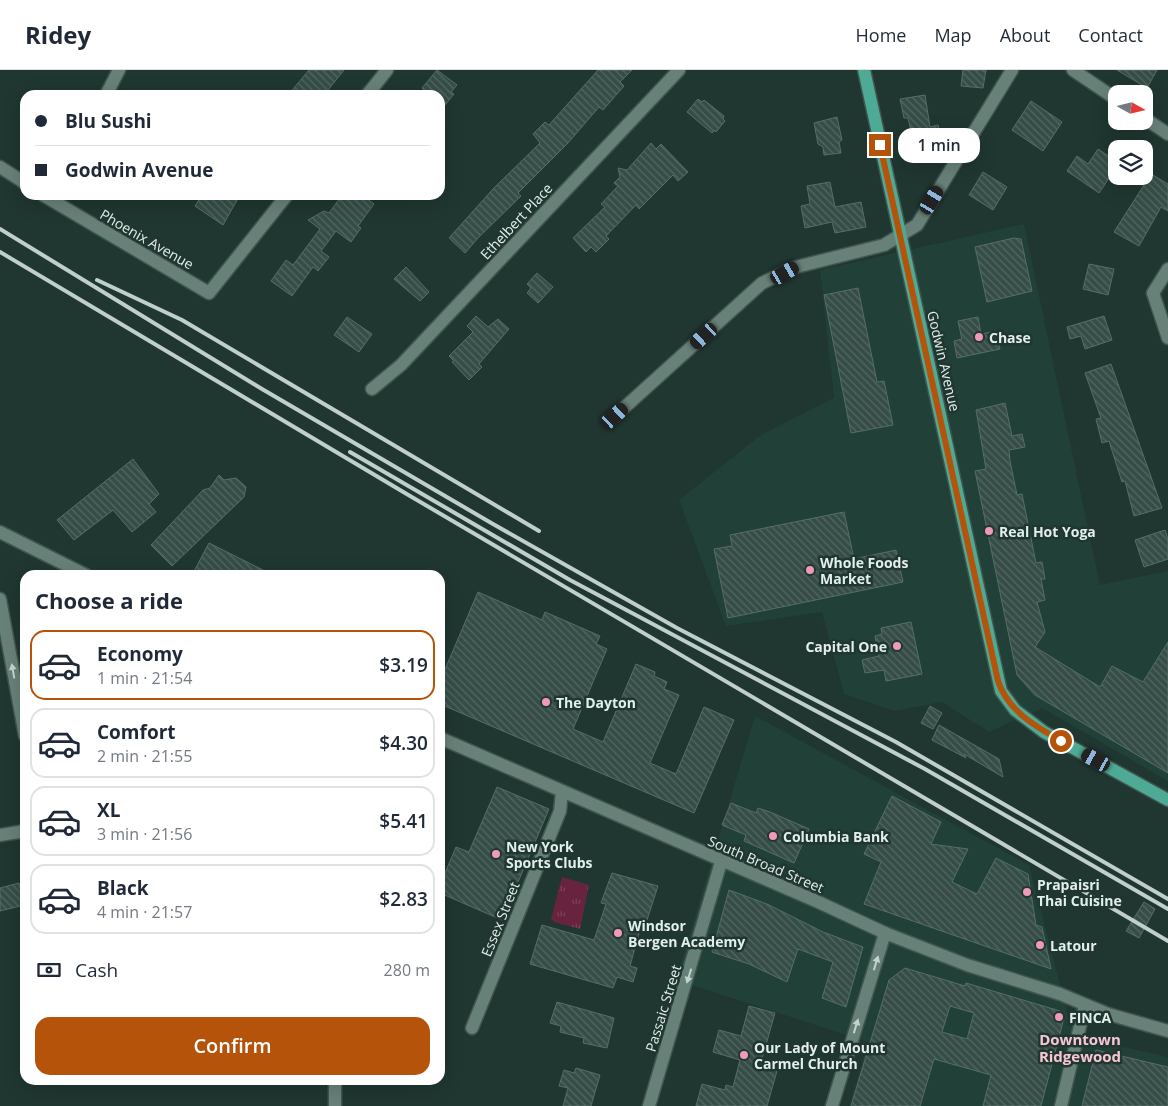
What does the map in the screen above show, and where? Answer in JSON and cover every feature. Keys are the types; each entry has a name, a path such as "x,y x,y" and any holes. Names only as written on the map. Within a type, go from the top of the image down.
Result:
{"main road":[{"name":"Godwin Avenue","path":"864,70 1001,691 1008,704 1044,732 1168,800"}],"street":[{"path":"109,90 119,70"},
{"path":"371,90 387,70"},
{"name":"Ethelbert Place","path":"372,389 401,365 679,70"},
{"path":"615,416 762,283 796,267 884,245 917,225 1012,70"},
{"path":"1073,70 1108,94"},
{"path":"1153,124 1168,134"},
{"path":"0,167 20,180"},
{"name":"Phoenix Avenue","path":"55,200 209,293 283,200"},
{"path":"1168,269 1153,293 1168,338"},
{"path":"0,532 76,570"},
{"path":"0,599 20,709"},
{"name":"South Broad Street","path":"445,740 721,862 816,901 885,933 967,965 1108,1014 1168,1031"},
{"name":"Essex Street","path":"472,1028 560,811 562,791"},
{"path":"0,835 20,832"},
{"name":"Passaic Street","path":"649,1106 721,862"},
{"path":"832,1106 885,933"},
{"path":"1061,1106 1086,1005"},
{"path":"335,1106 336,1085"}],"shaded area":[{"path":"1024,224 1100,585 1168,571 1168,781 1042,708 989,732 942,702 895,711 844,694 822,612 726,626 679,500 761,435 834,398 820,270"},
{"path":"755,716 1029,865 1070,1022 1101,1042 1168,1057 1168,1106 849,1106 868,1042 676,980"}],"green space":[{"path":"562,877 589,885 580,929 554,922 551,919"}],"building":[{"path":"309,70 344,70 328,90 292,90"},
{"path":"437,70 457,85 451,92 454,94 445,105 445,90 424,90 422,88"},
{"path":"598,70 632,70 620,82 624,86 603,110 599,107 568,143 518,193 521,196 465,253 449,238 493,189 540,143 533,134 545,122 549,125"},
{"path":"963,70 986,70 983,88 961,86"},
{"path":"1117,70 1157,70 1149,85 1142,85"},
{"path":"925,95 930,127 938,125 943,147 916,153 908,118 904,118 900,99"},
{"path":"698,99 702,102 704,100 724,116 723,119 725,121 716,132 715,130 712,133 687,112"},
{"path":"1031,101 1062,122 1043,151 1012,130"},
{"path":"837,117 842,140 839,142 841,153 824,155 823,147 818,144 814,123"},
{"path":"651,143 656,149 661,144 688,172 678,181 673,175 639,209 636,205 606,236 609,239 596,252 591,247 586,252 573,238 605,207 601,204 618,186 614,183 620,177 618,168 627,170"},
{"path":"1098,149 1108,156 1108,180 1099,193 1067,171 1077,156 1088,164"},
{"path":"983,172 1007,187 993,210 969,195"},
{"path":"1153,175 1168,184 1168,211 1161,207 1139,246 1114,232 1144,185 1153,185"},
{"path":"830,182 835,207 861,202 866,227 835,233 832,222 805,228 801,206 810,204 807,186"},
{"path":"199,200 237,200 223,225 195,206"},
{"path":"338,200 369,200 374,204 358,226 361,228 351,242 336,231 321,251 329,257 318,271 313,267 292,296 271,281 286,260 293,265 320,229 308,220 324,211 329,213"},
{"path":"1014,238 1021,239 1032,291 987,302 975,247"},
{"path":"1089,264 1114,269 1108,295 1083,289"},
{"path":"406,267 429,292 420,301 394,279"},
{"path":"537,273 553,287 538,303 527,293 531,288 527,284"},
{"path":"858,288 877,382 884,381 893,425 851,433 824,295"},
{"path":"476,316 488,327 498,319 509,329 479,364 482,367 469,380 452,362 454,361 449,356 473,332 467,326"},
{"path":"1104,316 1112,340 1085,349 1081,336 1070,339 1067,327"},
{"path":"347,317 372,334 359,352 334,335"},
{"name":"Chase","path":"978,317 981,334 996,331 1000,349 957,358 954,341 962,339 958,321"},
{"path":"1111,364 1162,508 1134,516 1125,481 1122,482 1109,441 1102,443 1096,419 1101,418 1085,373"},
{"path":"1005,403 1012,436 1022,434 1025,447 1009,450 1010,461 1017,495 1022,494 1036,563 1042,562 1045,579 1041,579 1045,600 1037,602 1045,632 1035,647 1100,687 1112,666 1143,682 1168,642 1168,773 1035,695 1017,675 975,471 986,469 976,410"},
{"path":"133,459 159,494 149,504 156,512 132,532 113,510 74,540 57,520"},
{"path":"219,475 224,480 236,478 246,487 244,497 172,566 151,545 203,490 210,488"},
{"name":"Whole Foods Market","path":"844,512 854,559 896,550 903,582 728,618 714,549 732,546 730,535"},
{"path":"1165,530 1168,539 1168,559 1144,567 1135,540"},
{"path":"209,543 263,570 195,570"},
{"name":"The Dayton","path":"478,592 542,620 545,612 600,636 596,644 607,649 573,729 603,742 636,664 655,672 654,676 667,682 664,689 679,695 650,763 676,774 704,707 734,720 694,813 445,706 445,669"},
{"name":"Capital One","path":"911,622 922,674 886,681 884,670 865,673 862,660 879,656 875,636 882,634 881,628"},
{"path":"930,706 942,713 933,729 921,723"},
{"path":"939,725 999,759 1003,777 964,754 966,758 932,740"},
{"path":"497,787 549,809 502,920 445,895 445,873 456,847 469,852"},
{"path":"892,796 941,822 931,844 968,849 952,882 977,894 996,858 1028,874 1036,925 1042,927 1051,969 864,904 881,862 864,854"},
{"path":"731,803 756,813 758,808 770,812 809,829 794,863 744,841 746,835 722,825"},
{"name":"Windsor Bergen Academy","path":"612,873 658,886 647,920 643,919 630,966 637,968 633,982 617,977 613,988 530,964 542,925 594,940 606,904 601,903"},
{"path":"19,883 20,906 0,911 0,888"},
{"path":"729,890 767,904 823,932 863,947 846,1007 822,998 833,962 798,949 787,982 749,964 712,952"},
{"path":"1144,902 1155,909 1139,938 1126,931"},
{"path":"905,968 965,986 966,983 1060,1011 1064,1018 1041,1106 983,1106 991,1075 934,1059 920,1106 851,1106 889,980","holes":["950,1006 974,1013 967,1039 942,1032"]},
{"path":"557,1002 614,1018 607,1048 583,1043 584,1038 560,1032 561,1026 550,1023"},
{"name":"Our Lady of Mount Carmel Church","path":"749,1006 775,1013 762,1059 779,1064 767,1106 696,1106 702,1084 725,1090 726,1085 733,1087 740,1060 713,1052 719,1030 741,1036"},
{"path":"1096,1050 1168,1067 1168,1106 1082,1106"},
{"path":"576,1068 600,1075 591,1106 563,1106 568,1088 559,1086 564,1070 574,1073"}],"railway":[{"path":"0,229 262,389 493,524 677,628 896,742 1168,899"},
{"path":"0,252 405,493 1168,941"},
{"path":"97,280 182,320 539,531"},
{"path":"350,452 570,580 925,769 1168,909"}],"place":[{"name":"Chase","path":"979,337"},
{"name":"Real Hot Yoga","path":"989,531"},
{"name":"Whole Foods Market","path":"810,570"},
{"name":"Capital One","path":"897,646"},
{"name":"The Dayton","path":"546,702"},
{"name":"Columbia Bank","path":"773,836"},
{"name":"New York Sports Clubs","path":"496,854"},
{"name":"Prapaisri Thai Cuisine","path":"1027,892"},
{"name":"Windsor Bergen Academy","path":"618,933"},
{"name":"Latour","path":"1040,945"},
{"name":"FINCA","path":"1059,1017"},
{"name":"Our Lady of Mount Carmel Church","path":"744,1055"}],"district":[{"name":"Downtown Ridgewood","path":"1080,1048"}],"route":[{"path":"880,145 1001,691 1008,704 1015,710 1044,732 1061,741"}]}
